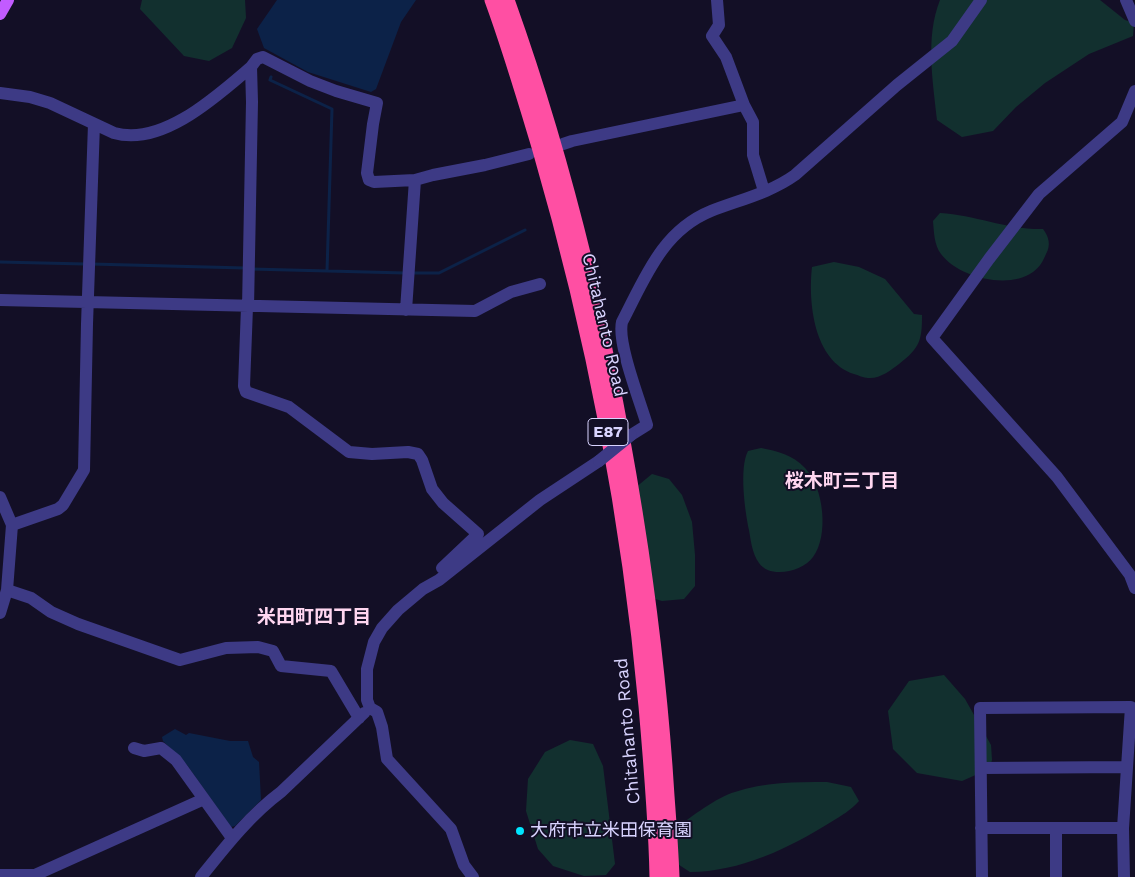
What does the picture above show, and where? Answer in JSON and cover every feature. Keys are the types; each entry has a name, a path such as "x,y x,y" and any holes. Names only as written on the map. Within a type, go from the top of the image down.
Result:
{"highway":[{"name":"Chitahanto Road","path":"492,0 555,202 580,300 606,419 622,509 638,631 649,741 657,877"},
{"name":"Chitahanto Road","path":"507,0 569,199 594,297 618,408 639,536 656,664 664,739 672,877"}],"main road":[{"path":"0,14 8,0"}],"street":[{"path":"717,0 719,25 712,36 726,57 744,105 753,122 753,155 764,192"},
{"path":"473,877 464,865 451,828 387,759 382,727 376,712 370,708 367,700 367,669 374,642 382,628 398,610 424,589 439,580 540,500 599,461 647,424 623,347 620,329 657,256 671,238 692,220 764,192 795,175 897,85 952,40 981,0"},
{"path":"1126,0 1135,21"},
{"path":"0,94 30,97 50,103 124,136 147,134 167,126 203,106 251,67 257,58 262,57 310,81 377,103 372,124 368,173 369,180 374,182 415,180 529,154"},
{"path":"251,67 252,102 244,386 246,392 289,407 350,452 372,454 408,452 418,454 432,489 443,502 478,534 441,568 439,580"},
{"path":"1135,91 1122,122 1038,194 932,338 1057,477 1130,575 1135,588"},
{"path":"563,144 744,105"},
{"path":"12,525 58,509 63,505 84,470 94,124"},
{"path":"406,310 415,180"},
{"path":"0,300 475,311 511,292 540,284"},
{"path":"0,497 12,525 5,546 7,590 0,613"},
{"path":"7,590 31,598 51,612 78,624 180,660 226,648 258,647 273,651 281,666 331,671 359,718"},
{"path":"982,877 980,708 1131,707 1123,828 1124,877"},
{"path":"201,877 232,838 370,708"},
{"path":"134,748 144,751 161,748 176,760 232,838"},
{"path":"981,768 1126,767"},
{"path":"0,875 35,876 204,799"},
{"path":"981,828 1123,828"},
{"path":"1056,828 1056,877"}],"green space":[{"path":"142,0 245,0 246,18 232,48 209,61 184,56 140,9"},
{"path":"940,0 1100,0 1125,20 1134,23 1133,36 1089,54 1045,83 1016,107 993,131 962,137 937,120 931,44 935,14"},
{"path":"940,213 966,216 1004,225 1043,229 1049,241 1048,251 1038,268 1023,277 997,280 971,275 949,262 937,247 933,221"},
{"path":"834,262 859,267 885,279 914,314 922,315 920,337 916,348 899,364 881,376 865,378 841,367 830,357 822,344 816,329 813,313 811,297 812,267"},
{"path":"761,448 784,454 805,468 817,487 820,499 823,525 818,548 808,562 801,567 786,572 771,571 764,568 759,563 751,543 743,478 745,458 748,451"},
{"path":"652,474 669,479 682,495 692,522 695,586 684,599 662,601 629,591 635,488"},
{"path":"944,675 965,699 991,745 992,760 989,769 962,781 917,773 893,749 888,711 909,681"},
{"path":"570,740 593,744 603,766 615,864 606,875 584,876 553,866 538,849 526,811 528,779 545,752"},
{"path":"827,782 851,787 859,801 842,815 799,841 764,857 727,868 690,872 673,861 676,828 720,798 746,789 769,784"}],"water":[{"path":"277,0 416,0 401,22 376,89 371,92 308,72 264,48 257,29"},
{"path":"175,729 186,735 189,733 230,741 248,741 253,757 259,762 261,800 235,826 231,827 187,765 163,741 162,737"}],"waterway":[{"path":"271,77 270,80 332,109 327,271"},
{"path":"411,273 439,273 525,230"},
{"path":"0,262 85,264"},
{"path":"91,264 245,268"},
{"path":"251,269 405,273"}],"place":[{"name":"大府市立米田保育園","path":"520,831"}],"district":[{"name":"桜木町三丁目","path":"842,481"},
{"name":"米田町四丁目","path":"314,617"}]}
